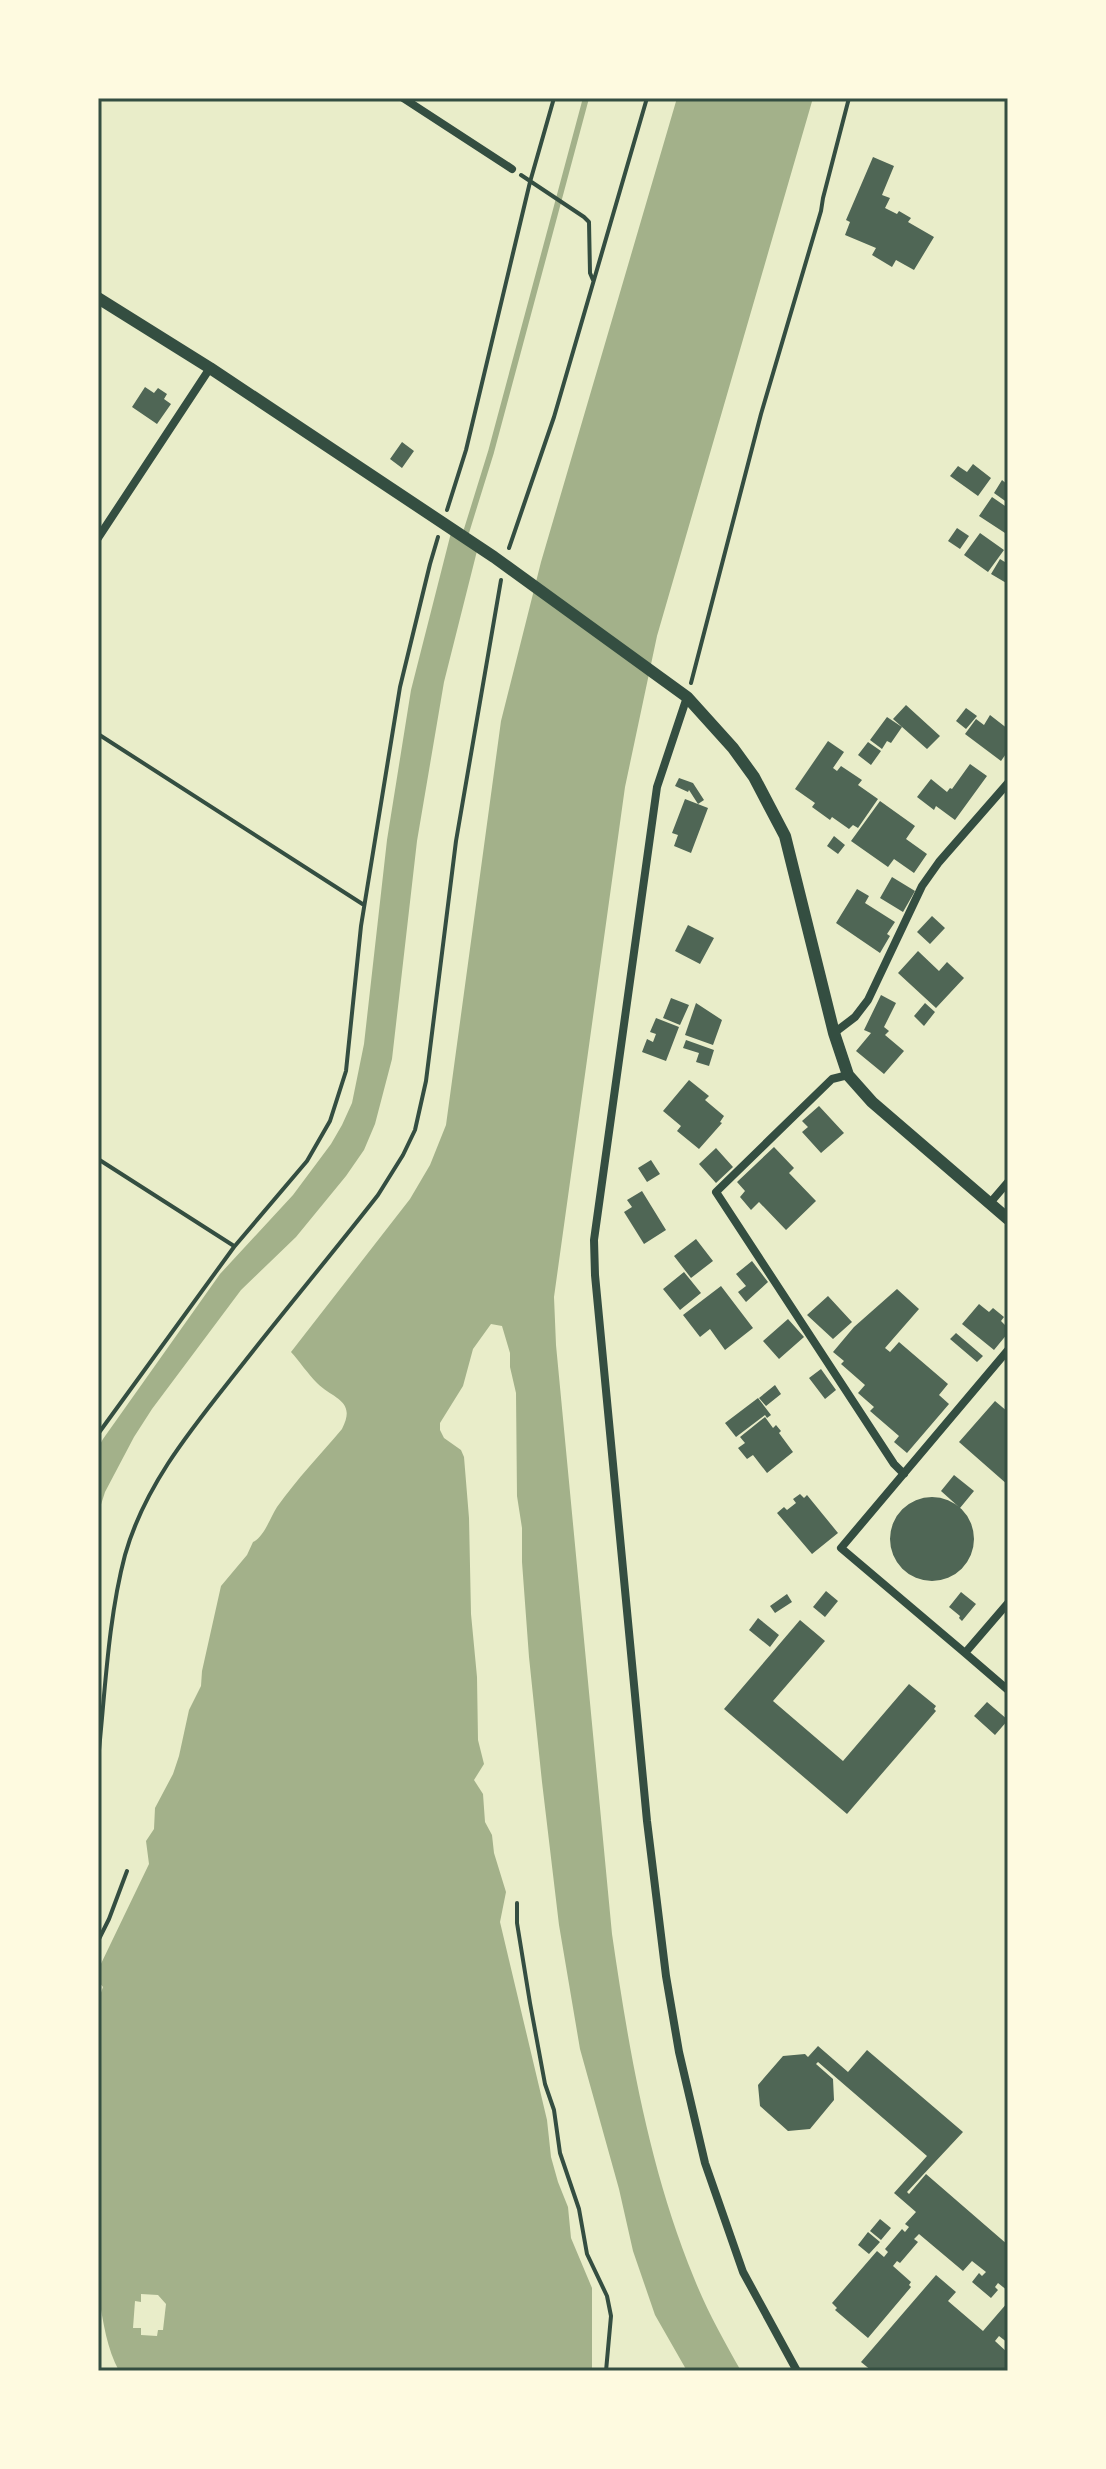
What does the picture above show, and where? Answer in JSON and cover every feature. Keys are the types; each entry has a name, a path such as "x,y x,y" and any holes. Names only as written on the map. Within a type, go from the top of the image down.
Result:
{"street":[{"path":"403,98 512,169"},
{"path":"98,298 210,368 499,561 687,697 733,748 754,777 785,836 834,1033 848,1075 872,1102 1008,1219"},
{"path":"98,538 210,368"},
{"path":"687,697 657,787 594,1240 595,1275 647,1821 666,1976 679,2052 705,2163 743,2272 797,2371"},
{"path":"834,1033 855,1017 868,1000 922,886 1008,783"},
{"path":"848,1075 832,1079 716,1192 894,1464 904,1474"},
{"path":"990,1203 1008,1182"},
{"path":"1008,1350 841,1548 1008,1690"},
{"path":"965,1653 1008,1603"}],"path":[{"path":"443,521 466,450 530,182 554,98"},
{"path":"98,1760 118,1583 150,1493 197,1421 378,1195 415,1130 426,1081 456,841 499,561 554,417 647,98"},
{"path":"687,697 761,414 821,211 849,98"},
{"path":"537,187 589,222 590,273 593,280"},
{"path":"98,1434 234,1247 307,1161 330,1121 346,1071 364,905 400,687 439,535"},
{"path":"98,734 364,905"},
{"path":"98,1159 234,1247"},
{"path":"98,1941 127,1871"},
{"path":"517,1903 517,1923 530,2003 545,2084 554,2110 560,2153 579,2209 587,2254 607,2296 611,2316 606,2371"}],"shaded area":[{"path":"677,98 813,98 657,636 625,787 554,1297 612,1934 626,2022 642,2109 678,2236 704,2302 741,2371 687,2371 655,2315 633,2251 580,2049 559,1925 529,1657 522,1528 517,1496 516,1393 502,1326 491,1324 473,1349 463,1386 440,1423 440,1430 444,1438 461,1450 464,1457 478,1740 484,1764 474,1780 483,1794 485,1822 492,1835 506,1892 500,1922 547,2120 551,2157 568,2207 571,2238 592,2288 592,2371 119,2371 108,2345 99,2294 98,2001 103,1987 98,1981 98,1970 149,1864 146,1841 154,1829 155,1808 173,1774 189,1710 201,1686 221,1586 264,1532 277,1507 342,1429 346,1419 347,1412 341,1401 317,1383 291,1352 410,1199 430,1165 446,1125 501,721 541,562"},
{"path":"453,525 479,543 444,682 417,841 392,1059 375,1124 364,1150 346,1176 296,1237 241,1290 152,1409 105,1492 98,1514 98,1448 103,1439 220,1274 293,1195 331,1144 352,1103 364,1044 387,840 411,690"}],"pier":[{"path":"141,2294 158,2295 166,2304 163,2330 158,2330 157,2336 141,2335 141,2328 133,2328 135,2301 141,2302"}],"building":[{"path":"873,157 894,166 882,195 890,198 885,208 911,218 908,222 934,237 914,270 896,260 892,267 872,255 876,248 845,235 850,222 846,220"},
{"path":"145,387 154,393 158,388 167,394 164,399 171,404 157,424 132,407"},
{"path":"402,442 414,451 402,468 390,459"},
{"path":"973,464 991,478 978,496 950,476 958,466 967,472"},
{"path":"1002,480 1008,485 1008,503 994,493"},
{"path":"992,497 1008,508 1008,529 1005,533 979,516"},
{"path":"957,528 969,536 960,549 948,541"},
{"path":"980,533 1004,550 988,572 964,555"},
{"path":"1000,559 1008,564 1008,584 991,574"},
{"path":"906,705 940,736 927,749 893,719"},
{"path":"966,708 977,716 966,729 956,721"},
{"path":"990,715 1008,729 1008,751 1001,761 965,734 976,719 984,725"},
{"path":"887,717 902,727 891,743 887,741 882,749 870,740"},
{"path":"828,741 844,752 833,768 837,771 841,766 862,780 858,785 878,799 858,828 853,825 849,829 832,817 830,820 812,807 815,803 795,789"},
{"path":"868,742 881,751 871,765 858,755"},
{"path":"970,764 987,776 955,820 917,797 931,779 947,792 952,789"},
{"path":"679,778 693,783 704,800 698,804 689,790 675,786"},
{"path":"685,799 708,808 691,853 674,846 678,835 672,833"},
{"path":"880,801 915,826 906,839 927,854 914,873 894,859 888,867 851,841"},
{"path":"834,836 845,845 838,854 827,846"},
{"path":"892,877 915,891 903,912 880,898"},
{"path":"857,889 869,896 865,903 895,922 880,953 836,923"},
{"path":"932,916 945,928 930,944 917,932"},
{"path":"688,925 714,938 700,964 675,951"},
{"path":"918,951 939,971 947,962 964,978 936,1008 898,973"},
{"path":"881,995 896,1003 884,1027 889,1031 885,1035 904,1051 884,1074 856,1051 871,1033 864,1030"},
{"path":"671,998 689,1005 680,1025 663,1018"},
{"path":"696,1003 722,1020 713,1045 685,1035"},
{"path":"925,1003 935,1012 924,1026 914,1016"},
{"path":"656,1018 679,1027 666,1061 642,1052 647,1039 653,1042 656,1034 650,1032"},
{"path":"686,1040 714,1050 709,1066 696,1062 699,1053 683,1048"},
{"path":"689,1080 709,1096 705,1100 724,1116 722,1123 699,1149 677,1131 681,1126 663,1111"},
{"path":"819,1106 844,1133 821,1153 802,1132 808,1127 802,1121"},
{"path":"774,1147 794,1168 789,1173 816,1201 786,1230 759,1202 751,1210 740,1197 745,1191 737,1182"},
{"path":"716,1148 733,1167 716,1183 699,1164"},
{"path":"651,1160 660,1174 647,1182 638,1168"},
{"path":"642,1191 666,1230 644,1244 624,1212 632,1207 627,1200"},
{"path":"696,1239 713,1261 691,1278 674,1256"},
{"path":"752,1261 768,1282 746,1302 738,1292 746,1286 736,1274"},
{"path":"684,1272 701,1293 680,1310 663,1289"},
{"path":"721,1286 753,1328 725,1350 710,1329 700,1337 683,1315"},
{"path":"897,1289 919,1309 885,1348 890,1352 899,1342 948,1384 939,1395 949,1404 907,1453 894,1442 899,1436 870,1411 874,1407 858,1393 865,1385 841,1364 844,1361 833,1352 854,1327"},
{"path":"828,1296 852,1322 833,1339 807,1315"},
{"path":"979,1304 989,1312 993,1308 1004,1317 1001,1321 1008,1328 1008,1333 994,1350 962,1324"},
{"path":"788,1319 804,1337 779,1359 763,1341"},
{"path":"956,1333 983,1356 977,1362 950,1339"},
{"path":"821,1369 836,1390 825,1399 809,1378"},
{"path":"775,1385 781,1394 766,1406 759,1398"},
{"path":"758,1398 771,1415 767,1418 765,1415 736,1437 725,1423"},
{"path":"995,1401 1008,1412 1008,1485 959,1442"},
{"path":"765,1417 773,1428 776,1425 781,1431 779,1433 793,1452 767,1473 753,1455 747,1459 738,1448 745,1443 740,1437"},
{"path":"954,1475 974,1491 960,1508 941,1491"},
{"path":"800,1494 804,1498 807,1495 838,1533 812,1554 777,1513 796,1503 793,1499"},
{"path":"932,1497 955,1504 967,1516 974,1539 967,1562 955,1574 932,1581 909,1574 897,1562 890,1539 897,1516 909,1504"},
{"path":"826,1591 838,1601 825,1617 813,1607"},
{"path":"961,1592 976,1604 962,1621 949,1607"},
{"path":"787,1594 792,1602 775,1613 770,1606"},
{"path":"758,1618 779,1635 770,1647 749,1630"},
{"path":"800,1620 825,1641 773,1701 843,1761 909,1684 936,1706 936,1711 847,1814 724,1709"},
{"path":"987,1702 1008,1720 995,1735 974,1716"},
{"path":"818,2046 848,2072 867,2050 963,2132 907,2192 909,2194 926,2174 1008,2245 1008,2291 998,2283 995,2287 998,2290 991,2298 972,2282 979,2273 982,2276 986,2272 972,2261 963,2271 919,2234 914,2239 918,2242 900,2263 897,2261 893,2266 911,2282 911,2287 868,2338 835,2310 837,2308 832,2303 877,2251 884,2257 888,2252 885,2249 902,2229 905,2232 909,2227 905,2224 916,2212 894,2193 927,2156 818,2062 816,2064 833,2079 834,2100 810,2129 788,2131 760,2106 758,2085 783,2056 805,2054 808,2057"},
{"path":"880,2219 891,2228 881,2240 870,2231"},
{"path":"868,2232 880,2242 869,2254 858,2245"},
{"path":"936,2275 956,2292 948,2301 983,2331 1008,2302 1008,2343 999,2336 995,2341 1008,2353 1008,2371 872,2371 861,2362"}],"waterway":[{"path":"464,539 491,452 586,98"}]}
